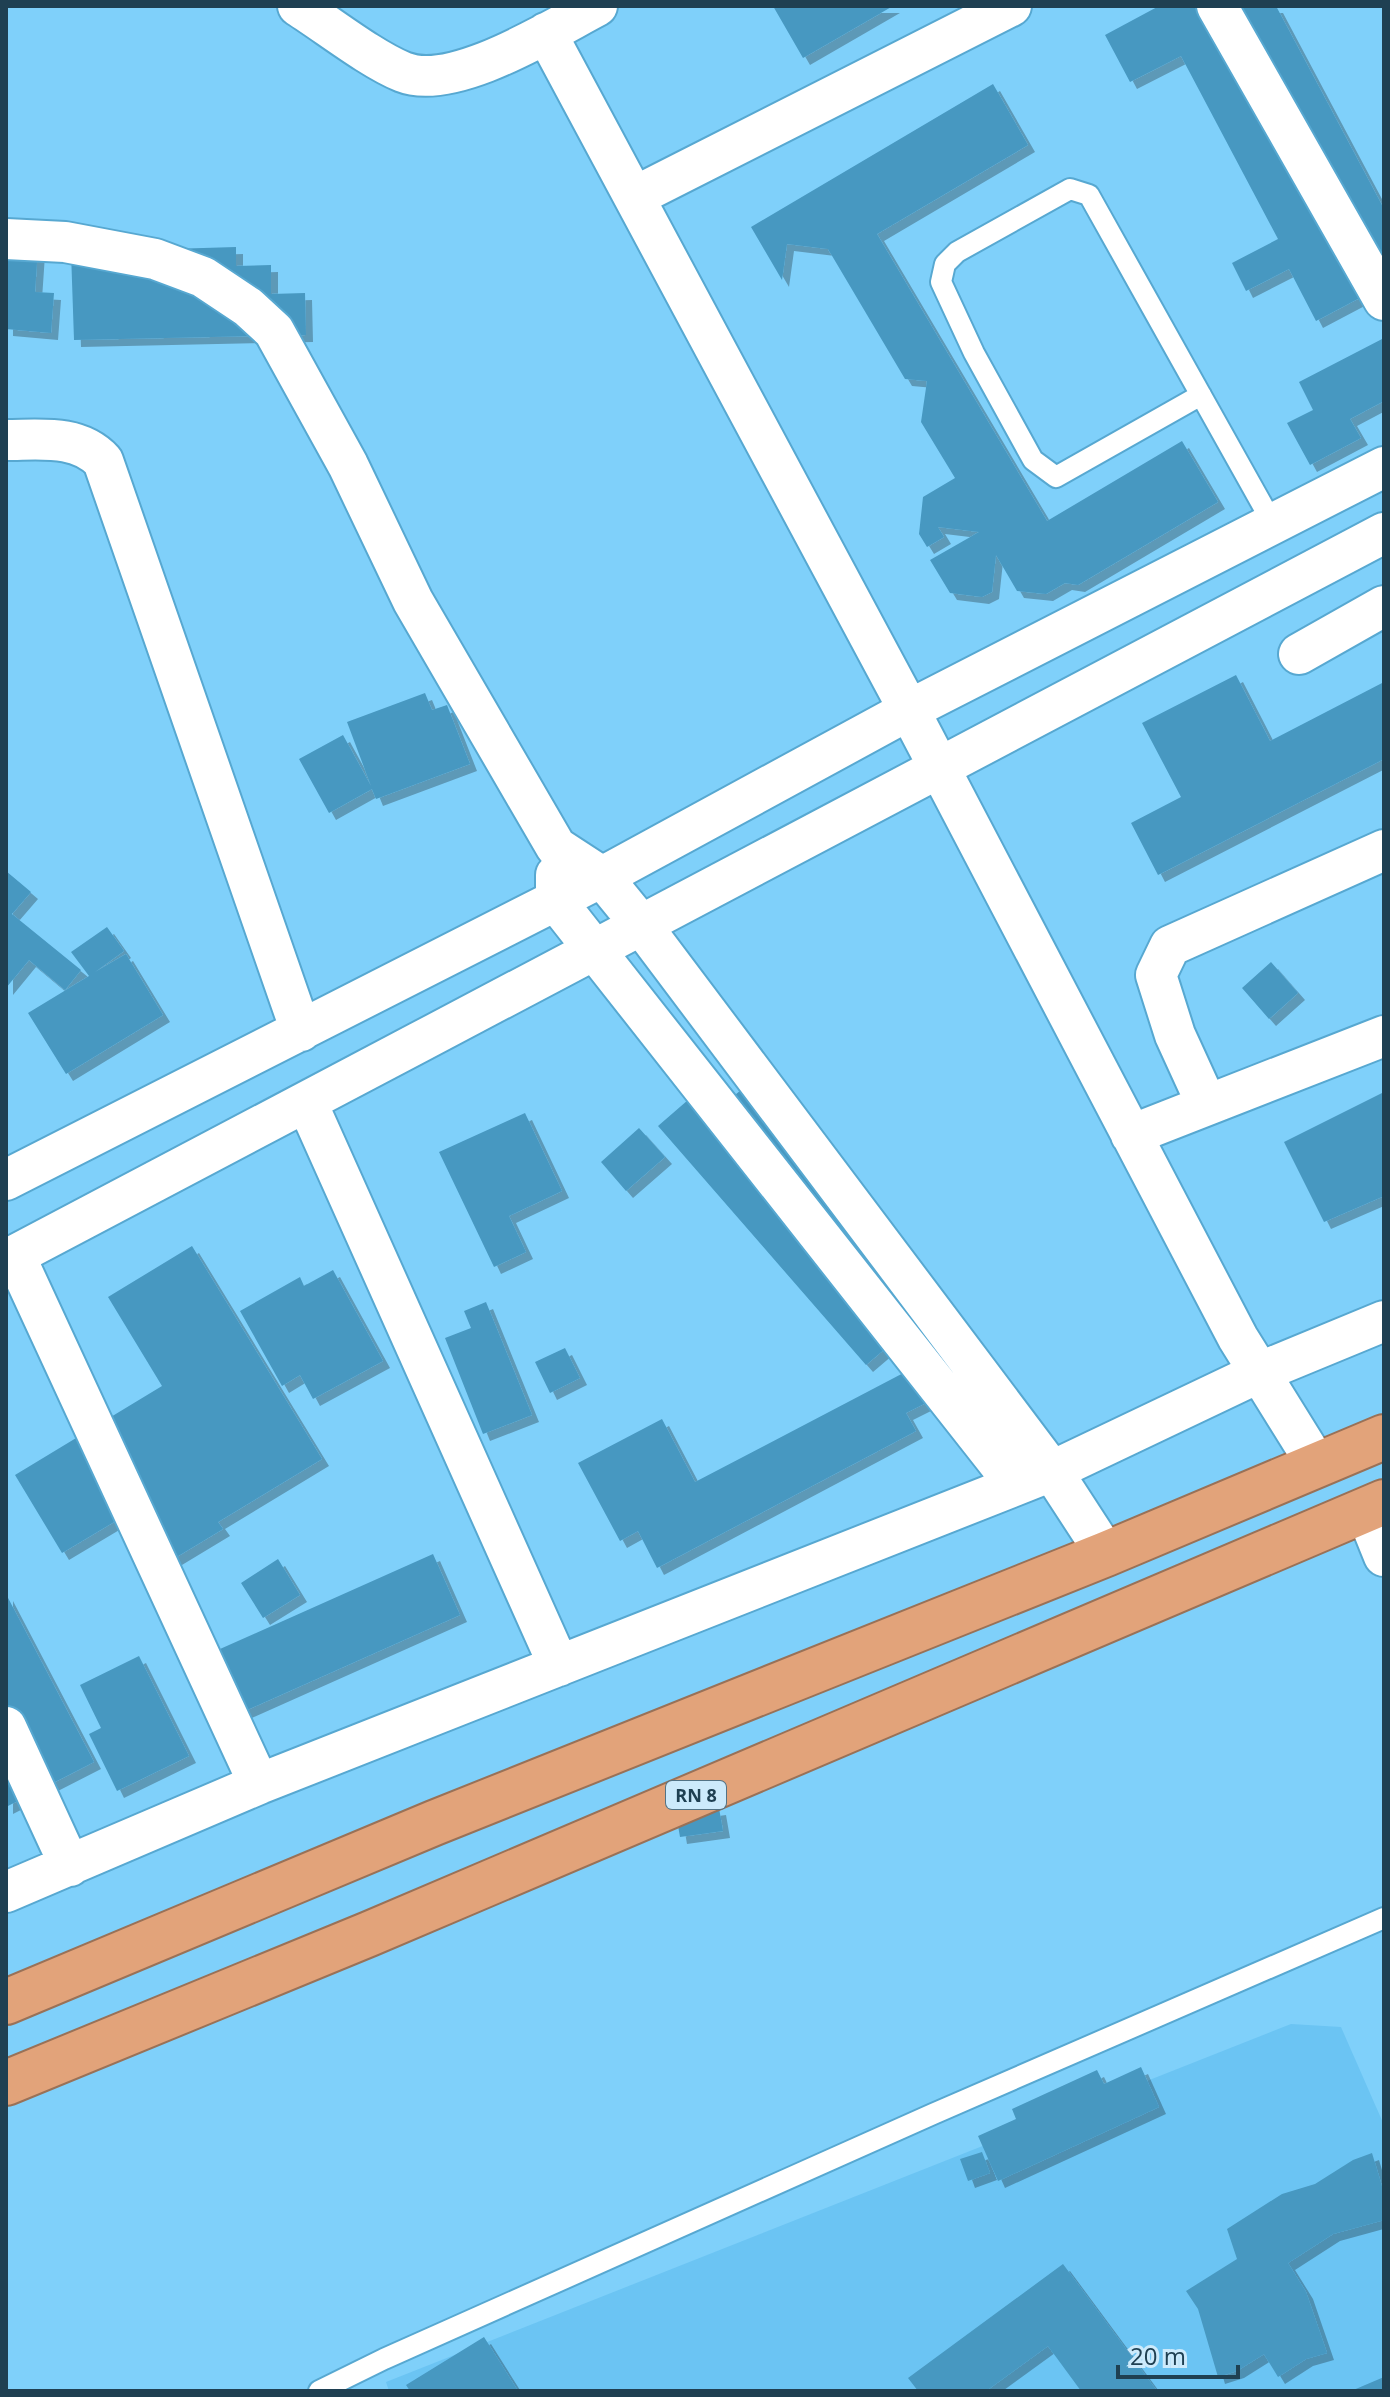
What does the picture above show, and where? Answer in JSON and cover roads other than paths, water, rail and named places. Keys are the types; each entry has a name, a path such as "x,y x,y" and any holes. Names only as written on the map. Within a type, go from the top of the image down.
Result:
{"highway":[{"path":"6,2002 434,1823 1106,1554 1384,1437"},
{"name":"RN 8","path":"6,2083 369,1934 1375,1506"}],"street":[{"path":"298,6 400,71 429,77 462,71 597,6"},
{"path":"634,197 1011,6"},
{"path":"1217,6 1384,300"},
{"path":"546,33 939,765 1258,1373 1317,1465"},
{"path":"6,239 65,242 155,259 203,277 248,307 274,331 348,465 413,601 556,847 602,877 642,926 1034,1478"},
{"path":"6,440 75,443 94,451 103,461 301,1031"},
{"path":"6,1180 556,901 909,710 1384,467"},
{"path":"1273,524 1299,578"},
{"path":"259,1784 10,1258 595,951 939,765 1384,533"},
{"path":"1299,654 1384,606"},
{"path":"556,847 556,901 1034,1478 1106,1554"},
{"path":"1207,1105 1175,1035 1156,975 1170,946 1384,850"},
{"path":"1131,1135 1384,1036"},
{"path":"307,1103 559,1666"},
{"path":"6,1892 259,1784 1034,1478 1258,1373 1384,1321"},
{"path":"1375,1506 1384,1556"},
{"path":"6,1727 70,1866"}],"lane":[{"path":"1201,395 1056,477 1033,460 974,353 941,282 945,264 957,252 1070,189 1089,195 1201,395 1273,524"},
{"path":"319,2391 384,2359 933,2114 1384,1918"}]}
